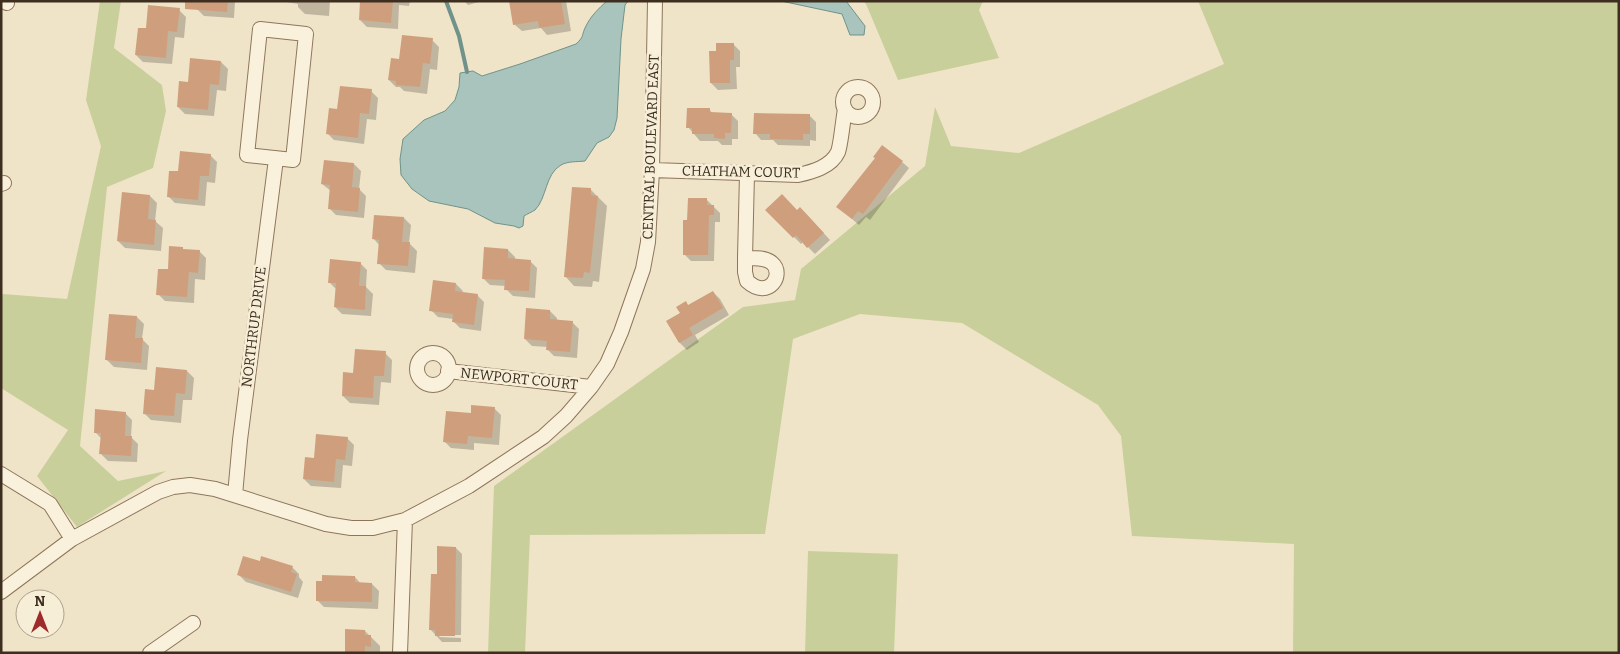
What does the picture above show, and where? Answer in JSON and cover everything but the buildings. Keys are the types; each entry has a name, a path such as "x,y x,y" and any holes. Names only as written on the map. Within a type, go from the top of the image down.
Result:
{"street":[{"name":"CENTRAL BOULEVARD EAST","path":"1,592 72,539 158,492 173,487 190,485 215,489 326,524 351,528 373,528 406,520 469,486 543,437 566,416 591,387 607,364 622,332 643,269 648,242 652,170 655,1"},
{"path":"260,29 306,34 293,160 276,159 247,154 260,29"},
{"name":"CHATHAM COURT","path":"652,170 798,175 814,171 827,164 838,152 845,109"},
{"name":"NORTHRUP DRIVE","path":"235,495 240,440 276,159"},
{"path":"745,258 748,174"},
{"name":"NEWPORT COURT","path":"448,371 591,387"},
{"path":"1,474 50,504 72,539"},
{"path":"400,653 406,520"},
{"path":"150,653 193,623"}],"green space":[{"path":"100,1 121,1 114,48 162,85 166,111 153,168 107,187 80,446 118,481 166,471 77,527 37,476 68,430 1,388 1,295 67,299 101,146 86,100"},
{"path":"863,1 983,1 979,10 999,58 898,80 866,4"},
{"path":"1198,1 1619,1 1619,653 1293,653 1294,544 1132,536 1121,436 1098,405 962,323 860,314 793,339 765,534 530,535 525,653 488,653 494,486 743,307 795,300 801,269 925,166 935,107 951,146 1019,153 1224,64"},
{"path":"808,551 898,554 894,653 805,653"}],"water":[{"path":"607,1 628,1 625,5 621,39 617,118 614,130 609,137 597,143 585,161 567,163 556,169 549,180 539,205 535,210 524,216 523,226 519,228 495,223 468,209 429,201 412,189 401,175 400,159 403,139 424,120 445,111 455,100 459,87 460,73 473,71 482,76 576,44 582,37 590,19"},
{"path":"781,1 846,1 865,26 864,35 850,35 842,14"}],"waterway":[{"path":"446,1 459,36 467,72"}]}
